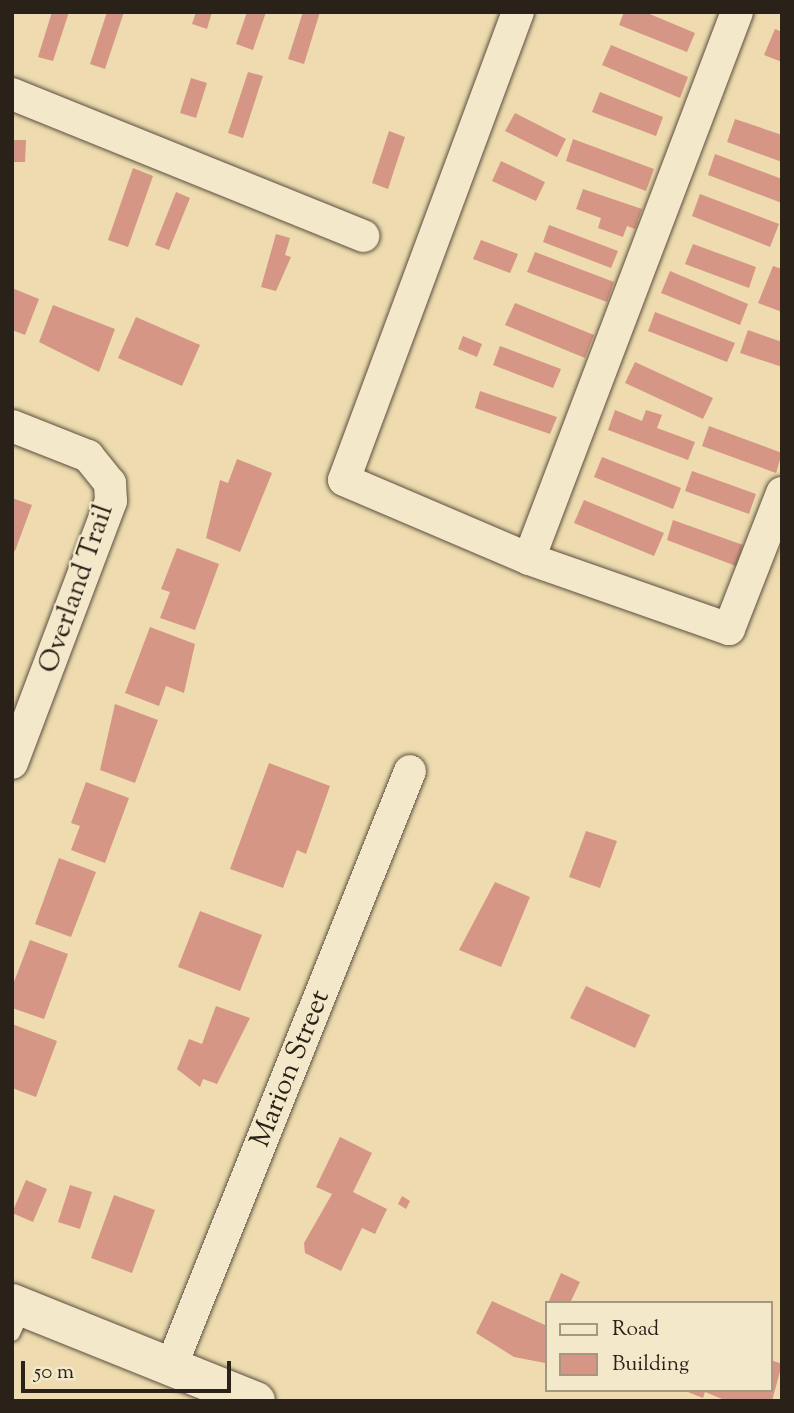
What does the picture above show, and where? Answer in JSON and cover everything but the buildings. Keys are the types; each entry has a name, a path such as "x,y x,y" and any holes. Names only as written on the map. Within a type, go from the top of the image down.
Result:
{"street":[{"path":"518,12 344,480 529,559 729,629 782,493"},
{"path":"529,559 737,12"},
{"path":"12,94 363,236"},
{"name":"Overland Trail","path":"12,426 88,456 110,483 111,501 12,763"},
{"name":"Marion Street","path":"171,1367 410,771"},
{"path":"16,1315 171,1367 249,1399"}]}
